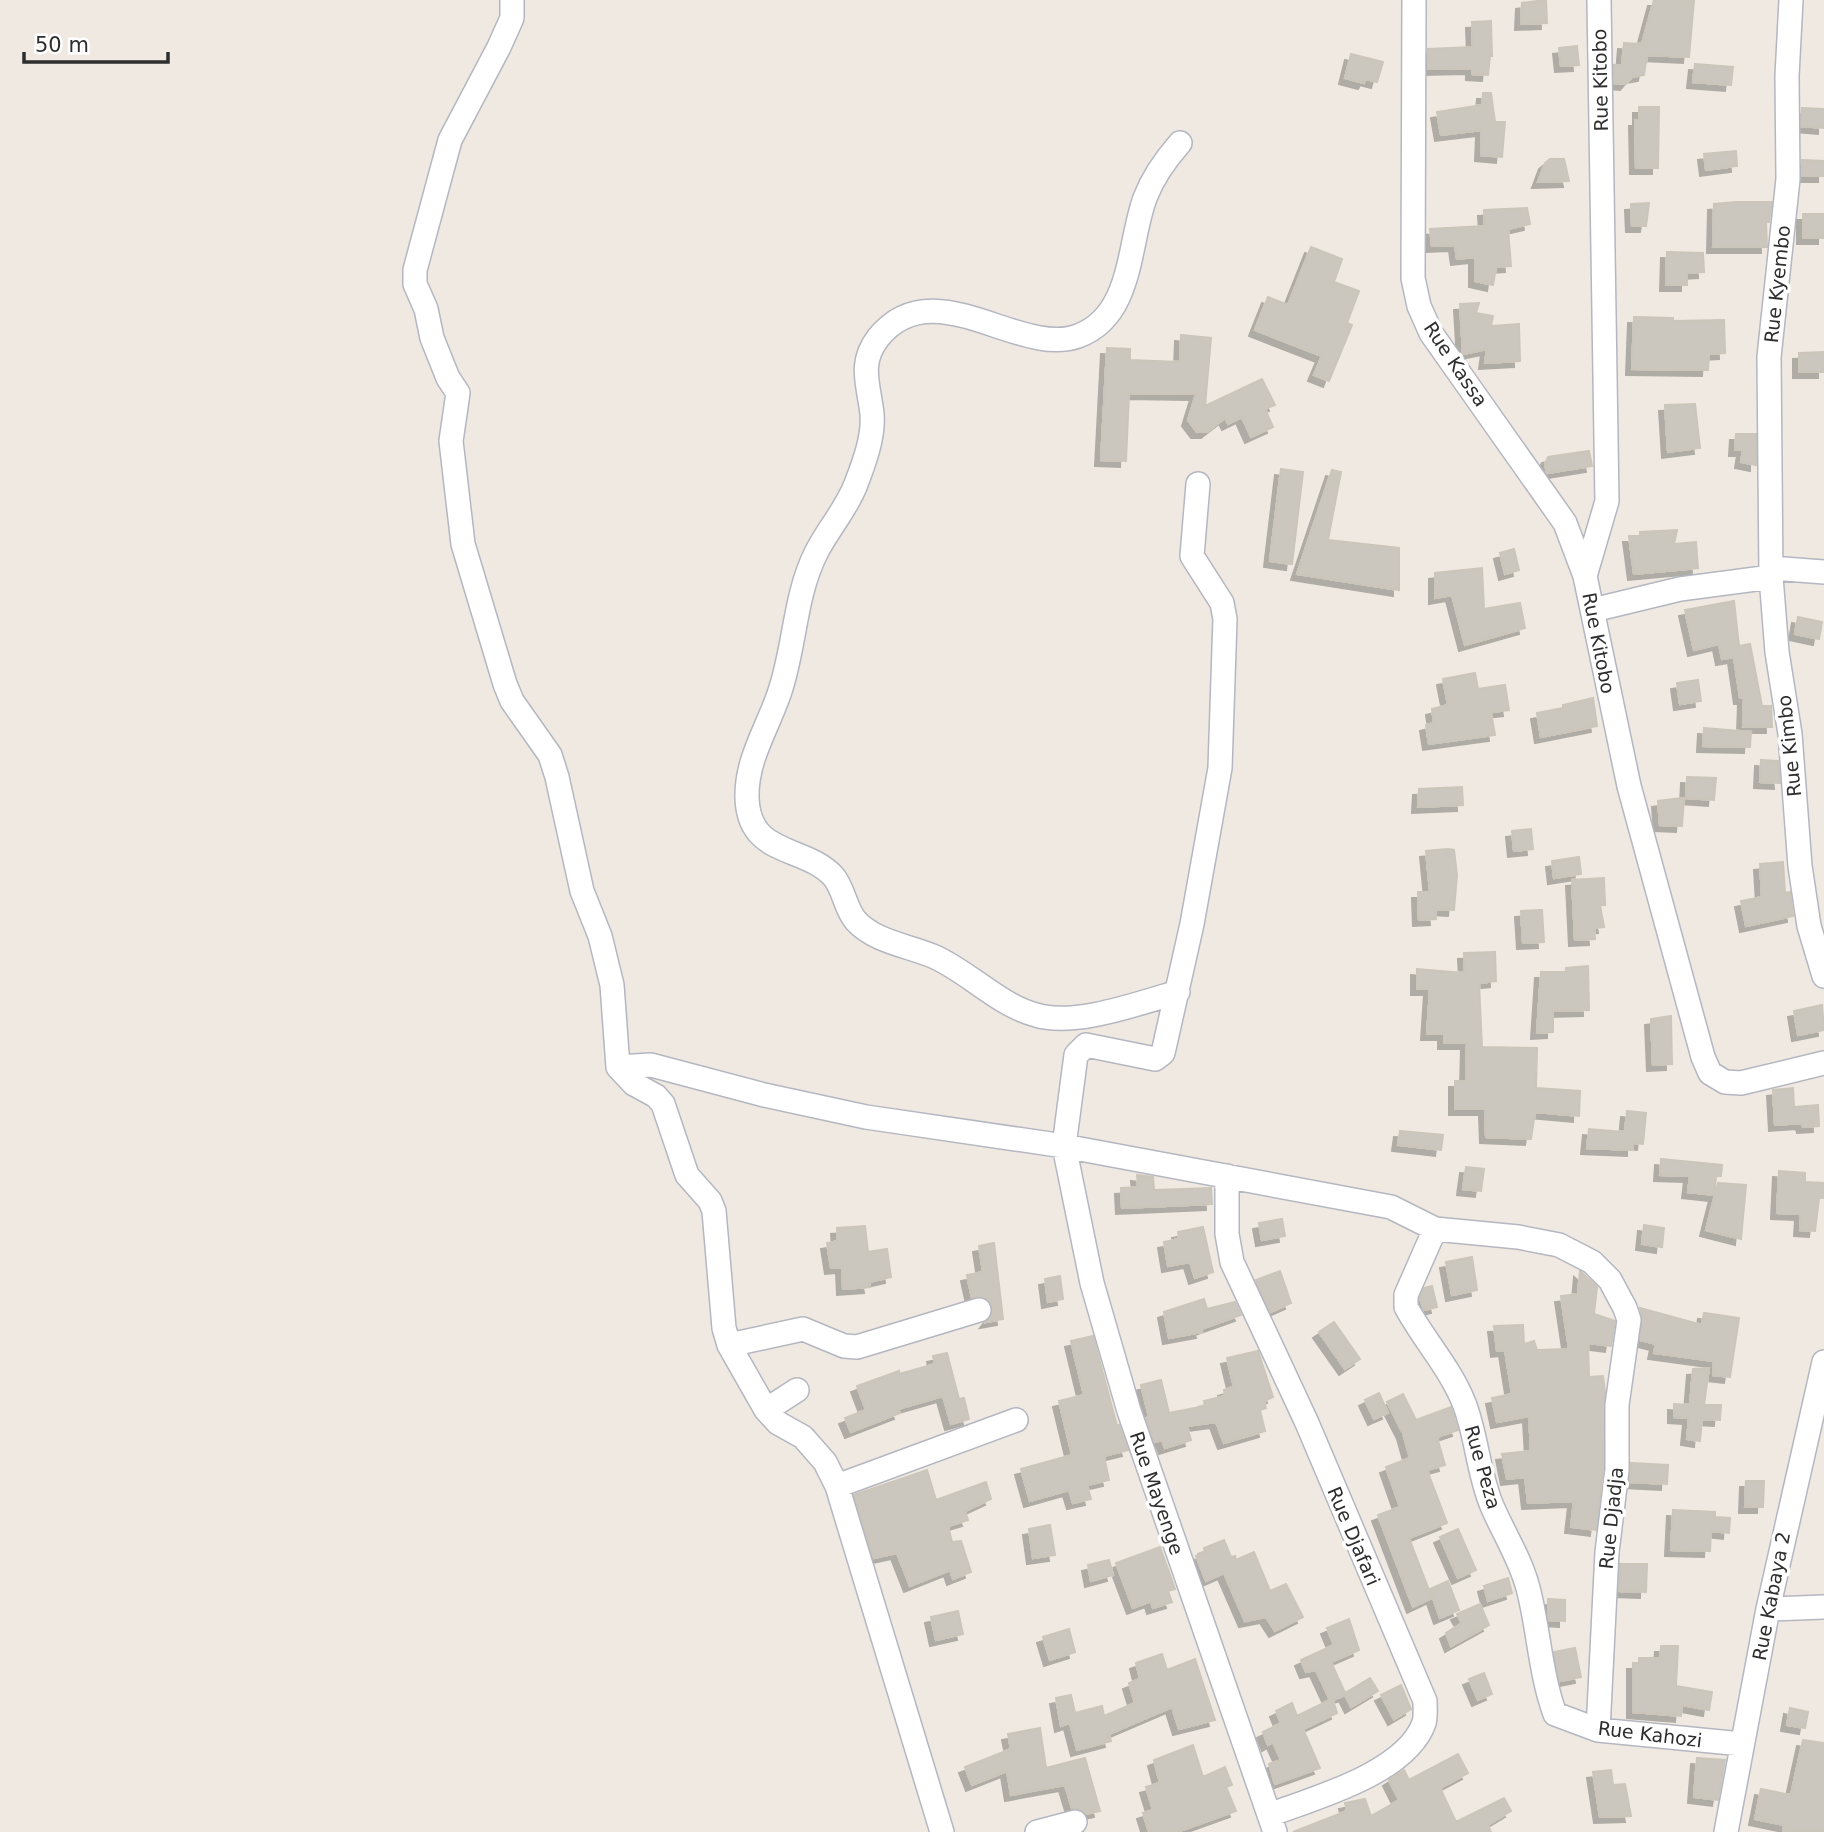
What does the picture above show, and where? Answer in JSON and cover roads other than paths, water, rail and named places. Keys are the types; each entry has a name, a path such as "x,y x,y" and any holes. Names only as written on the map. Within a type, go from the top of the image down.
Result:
{"street":[{"path":"512,0 512,18 477,84 441,166 415,270 415,284 426,309 441,362 458,393 451,441 463,544 505,684 518,711 550,755 557,777 582,891 600,936 612,985 618,1067 634,1084 656,1096 663,1104 687,1175 710,1201 717,1238 724,1328 729,1345 766,1410 778,1423 803,1437 825,1462 837,1486 942,1832"},
{"name":"Rue Kassa","path":"1414,0 1413,278 1419,306 1431,333 1565,523 1585,576"},
{"name":"Rue Kitobo","path":"1599,0 1607,502 1585,576 1647,858 1710,1073 1725,1082 1741,1083 1824,1063"},
{"name":"Rue Kyembo","path":"1771,573 1769,357 1788,179 1787,76 1791,0"},
{"path":"1180,143 1160,166 1144,199 1128,270 1114,307 1078,336 1052,340 942,311 919,312 900,319 878,338 865,362 866,389 872,415 870,440 848,506 815,554 793,627 779,695 756,747 747,797 750,819 763,838 833,877 855,920 875,935 937,958 1019,1009 1038,1016 1060,1018 1112,1010 1178,992 1220,768 1225,619 1222,603 1192,556 1198,484"},
{"path":"1593,610 1680,589 1771,573 1824,572"},
{"name":"Rue Kimbo","path":"1771,573 1777,652 1790,734 1800,866 1810,926 1824,976"},
{"name":"Rue Mayenge","path":"1178,992 1167,1044 1160,1056 1148,1058 1086,1045 1080,1049 1074,1062 1064,1146 1092,1283 1129,1411 1272,1824"},
{"path":"618,1067 651,1065 764,1095 866,1117 1064,1146 1391,1208 1435,1229"},
{"name":"Rue Djafari","path":"1227,1176 1227,1234 1232,1262 1307,1423 1425,1701 1425,1721 1413,1743 1384,1766 1272,1824"},
{"name":"Rue Djadja","path":"1435,1229 1518,1237 1559,1245 1592,1262 1610,1280 1629,1320 1618,1405 1617,1470 1607,1552 1598,1730"},
{"name":"Rue Peza","path":"1435,1229 1406,1295 1406,1307 1453,1379 1464,1403 1474,1431 1484,1483 1526,1580 1547,1692 1559,1717"},
{"path":"729,1345 803,1329 844,1346 857,1347 979,1310"},
{"name":"Rue Kabaya 2","path":"1726,1832 1768,1609 1824,1362"},
{"path":"766,1410 797,1390"},
{"path":"837,1486 1016,1420"},
{"path":"1768,1609 1824,1607"},
{"name":"Rue Kahozi","path":"1559,1717 1598,1730 1742,1744"},
{"path":"1037,1832 1075,1822"}]}
